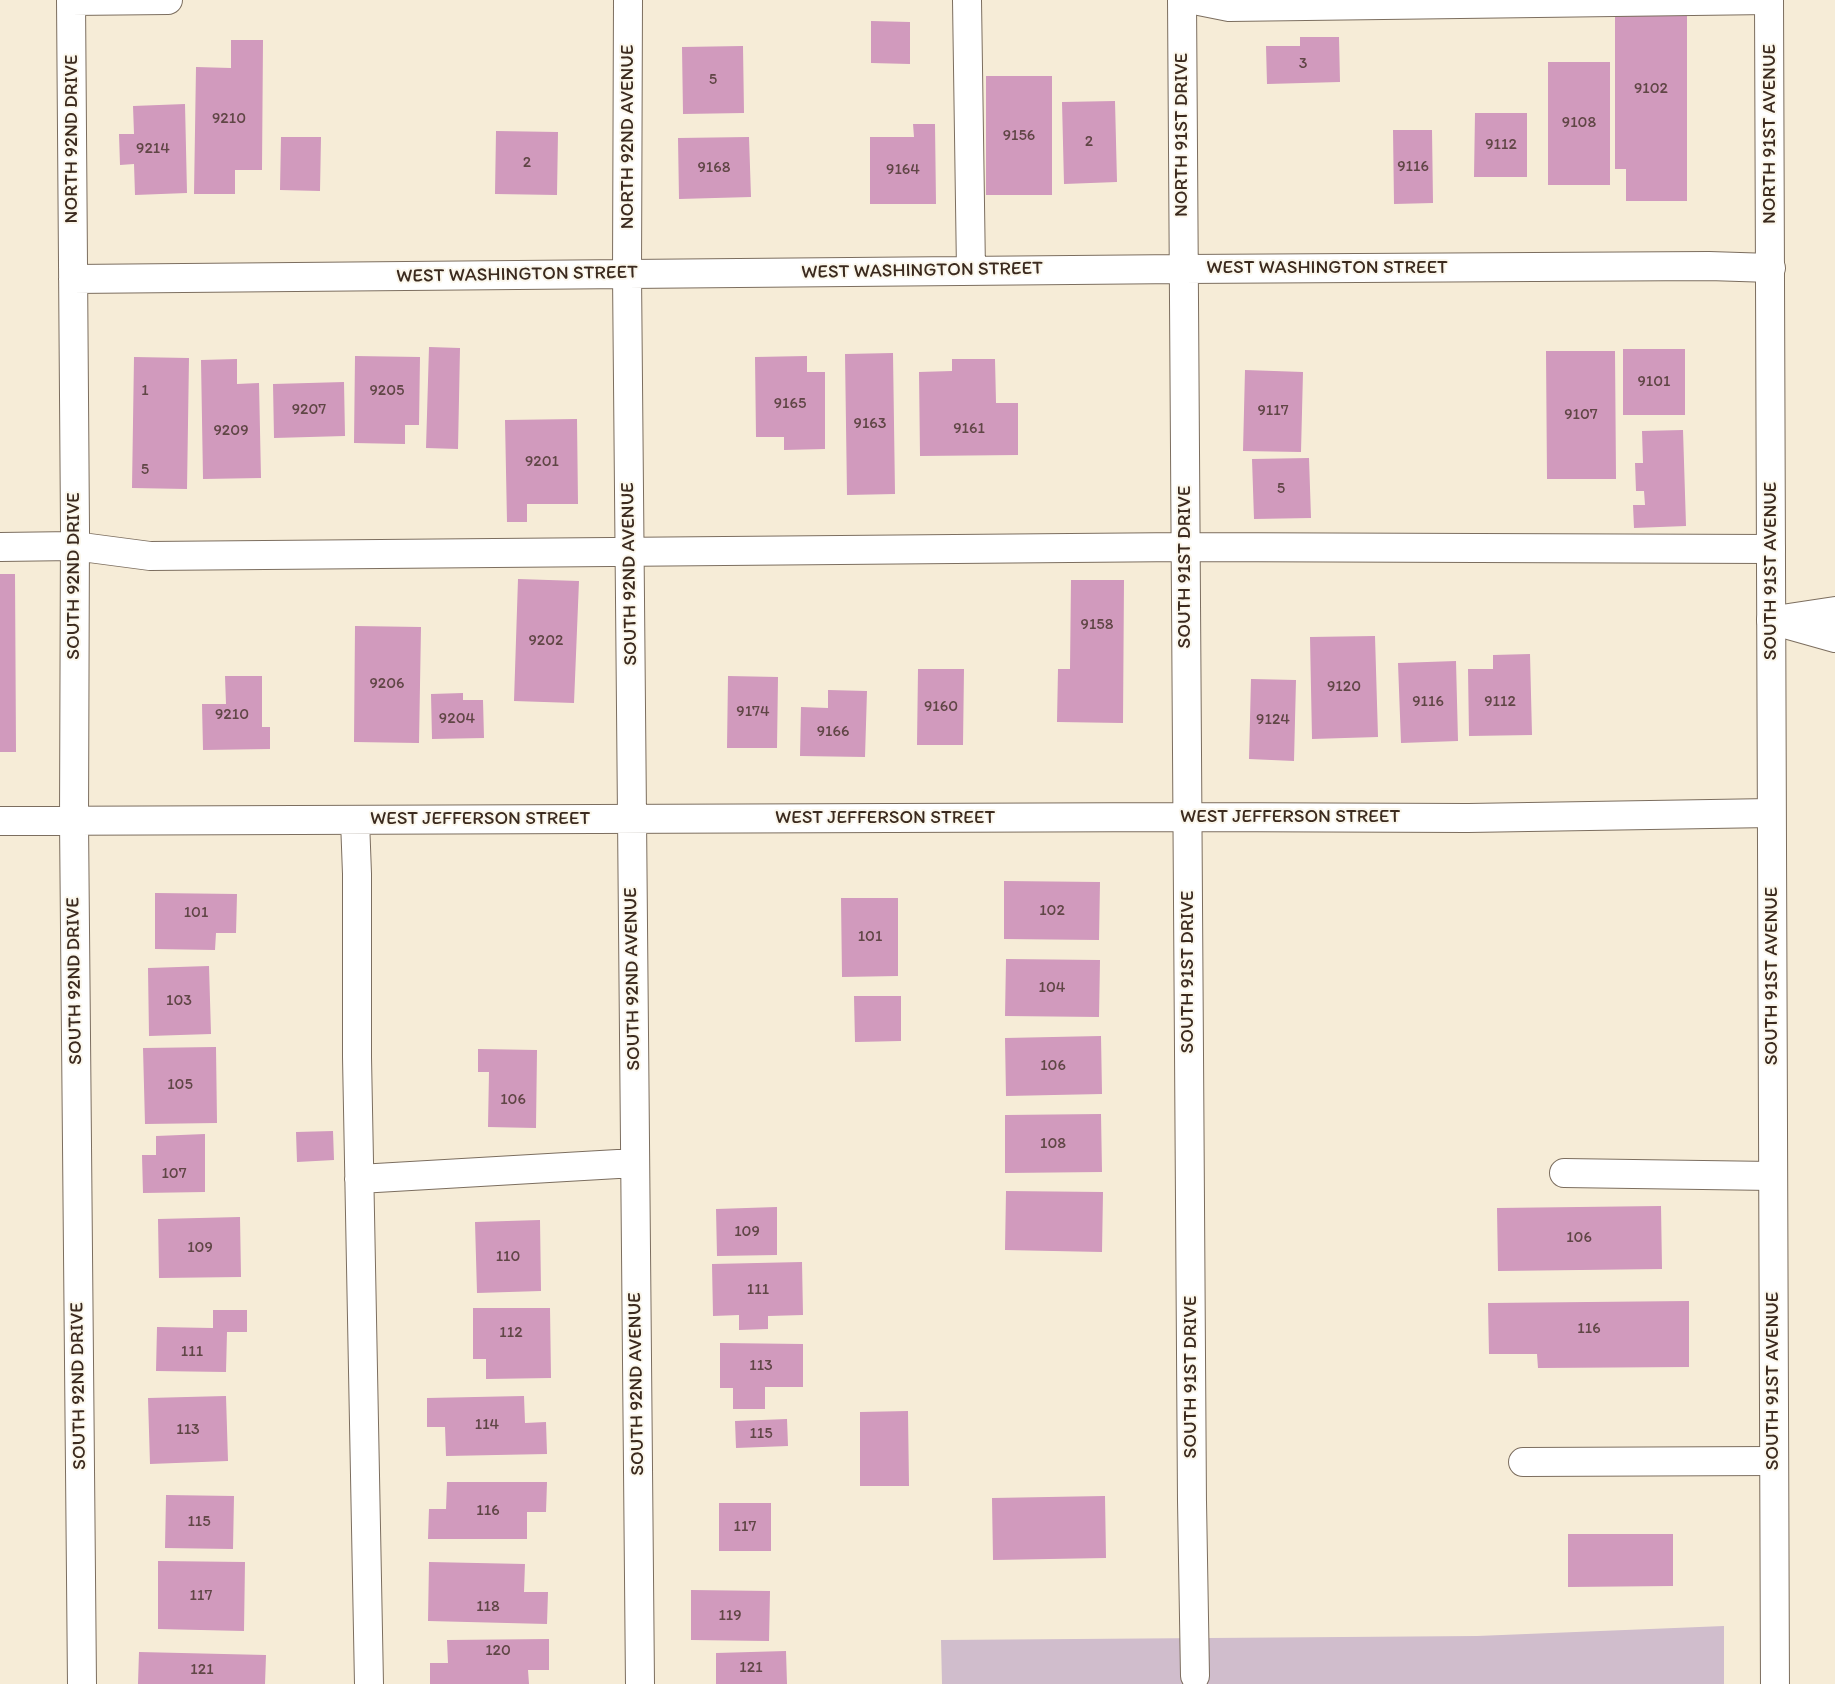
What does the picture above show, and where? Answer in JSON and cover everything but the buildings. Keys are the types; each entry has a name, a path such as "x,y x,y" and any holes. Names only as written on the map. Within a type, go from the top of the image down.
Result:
{"street":[{"path":"71,0 168,0"},
{"name":"NORTH 92ND DRIVE","path":"71,0 73,279"},
{"name":"NORTH 92ND AVENUE","path":"627,274 628,0"},
{"path":"966,0 971,271"},
{"name":"NORTH 91ST DRIVE","path":"1182,0 1183,269"},
{"path":"1194,0 1229,7 1769,0"},
{"name":"NORTH 91ST AVENUE","path":"1769,0 1771,268"},
{"name":"WEST WASHINGTON STREET","path":"73,279 1183,269 1710,266 1771,268"},
{"name":"SOUTH 91ST AVENUE","path":"1771,268 1772,1176 1775,1684"},
{"name":"SOUTH 91ST DRIVE","path":"1183,269 1195,1676"},
{"name":"SOUTH 92ND AVENUE","path":"627,274 640,1684"},
{"name":"SOUTH 92ND DRIVE","path":"73,279 74,821 82,1684"},
{"path":"0,547 74,546 150,556 1185,547 1771,549"},
{"path":"1771,620 1835,611"},
{"path":"1771,620 1835,638"},
{"name":"WEST JEFFERSON STREET","path":"0,821 1187,816 1478,818 1771,813"},
{"path":"355,820 359,1179 369,1684"},
{"path":"359,1179 635,1163"},
{"path":"1564,1173 1772,1176"},
{"path":"1523,1462 1774,1462"}],"shaded area":[{"path":"1724,1626 1724,1684 942,1684 941,1640 1477,1636"}]}
